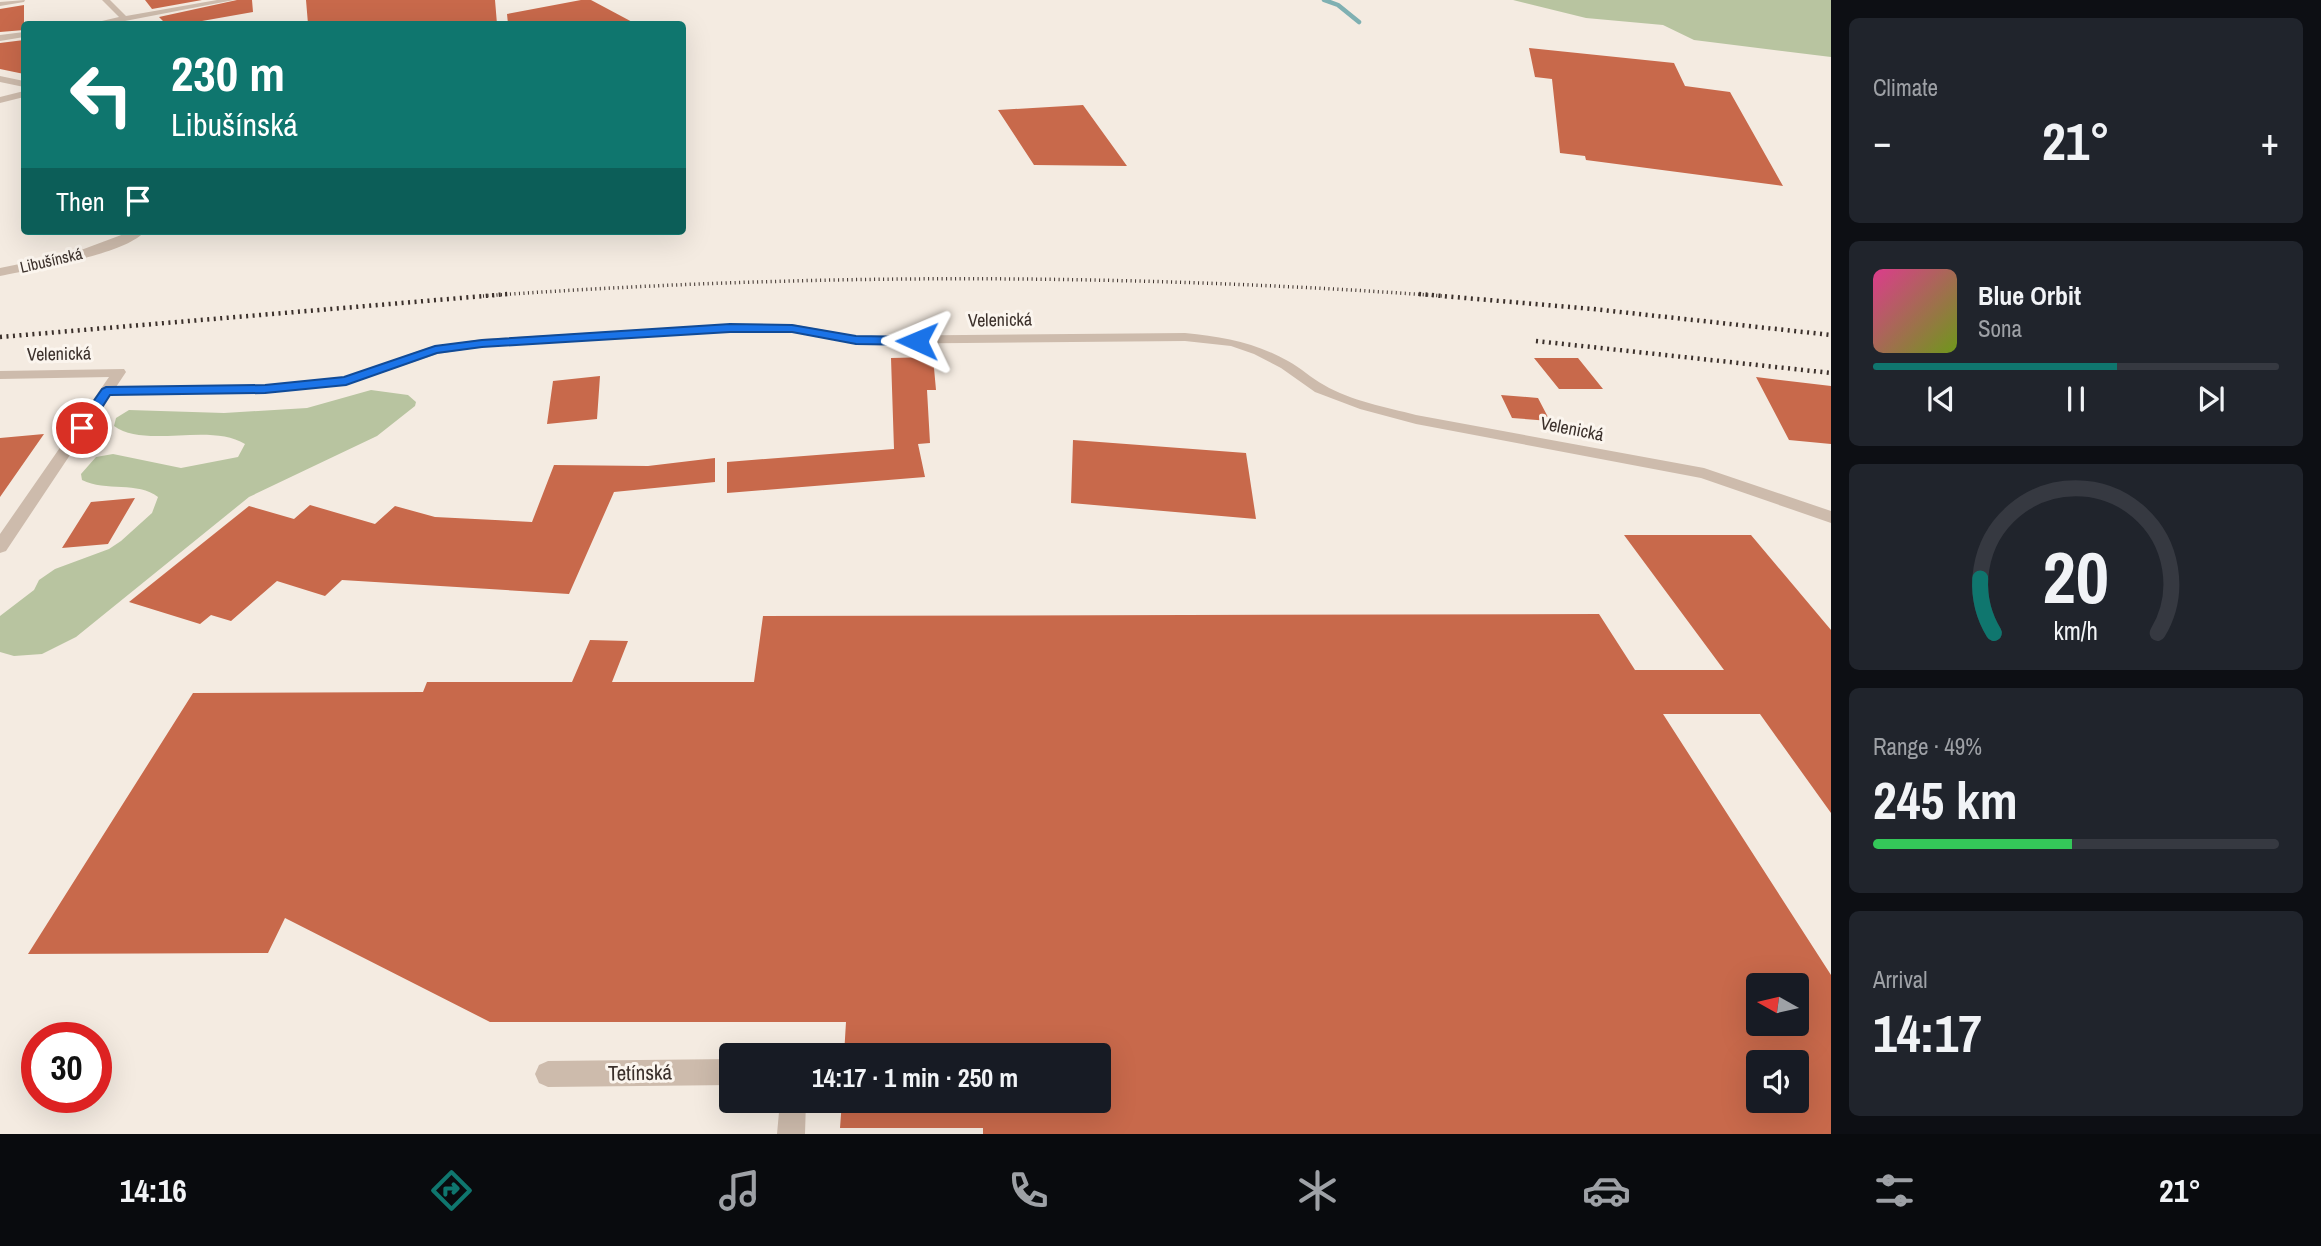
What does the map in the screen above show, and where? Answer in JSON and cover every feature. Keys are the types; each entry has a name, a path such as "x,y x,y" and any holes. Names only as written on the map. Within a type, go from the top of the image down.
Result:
{"street":[{"path":"0,4 20,0"},
{"path":"106,0 125,19"},
{"path":"112,21 230,0"},
{"path":"0,38 21,35"},
{"path":"0,79 21,83"},
{"path":"0,100 21,95"},
{"name":"Libušínská","path":"0,272 76,256 135,235"},
{"name":"Velenická","path":"106,391 265,389 346,381 435,349 482,343 730,328 792,328 856,340 893,341 1185,337 1233,342 1259,351 1286,365 1320,389 1365,406 1416,419 1704,473 1831,517"},
{"name":"Velenická","path":"0,375 119,372 106,391"},
{"path":"0,547 106,391"},
{"name":"Tetínská","path":"548,1074 719,1072"},
{"path":"791,1134 792,1113"}],"green space":[{"path":"1513,0 1831,0 1831,57 1694,40 1663,25 1586,18"},
{"path":"371,390 408,395 416,402 415,406 377,436 249,497 76,637 42,654 14,656 0,652 0,616 34,590 39,580 55,569 109,549 152,513 158,497 150,492 91,484 82,480 81,474 96,457 113,454 181,468 238,457 245,444 214,435 160,436 127,432 114,426 116,418 129,410 224,413 307,408"}],"building":[{"path":"145,0 202,0 152,9"},
{"path":"237,0 252,0 253,12 202,21 163,21 159,17"},
{"path":"306,0 495,0 497,21 308,21"},
{"path":"591,0 630,21 508,21 507,14"},
{"path":"24,5 21,30 0,32 0,9"},
{"path":"21,40 21,73 0,69 0,43"},
{"path":"1529,48 1674,63 1685,86 1730,92 1783,186 1586,160 1585,156 1560,153 1552,79 1535,77"},
{"path":"1083,105 1127,166 1034,165 998,110"},
{"path":"933,357 936,390 927,390 930,443 918,444 925,477 727,493 727,462 894,449 891,358"},
{"path":"1534,358 1578,358 1603,389 1559,389"},
{"path":"600,376 597,419 547,424 553,381"},
{"path":"1756,377 1831,386 1831,444 1789,440"},
{"path":"1501,395 1538,398 1550,421 1512,418"},
{"path":"44,434 0,497 0,438"},
{"path":"1073,440 1246,453 1256,519 1071,503"},
{"path":"715,458 715,482 614,492 569,594 342,580 325,596 277,581 231,621 211,615 200,624 129,602 249,506 294,519 310,505 375,524 395,506 435,517 532,522 554,465 648,466"},
{"path":"135,498 108,544 62,548 91,502"},
{"path":"1624,535 1751,535 1831,630 1831,813 1760,714 1663,714 1831,975 1831,1134 983,1134 983,1128 840,1128 841,1113 1111,1113 1111,1043 845,1043 846,1022 490,1022 285,918 268,953 28,954 193,693 423,692 427,682 572,682 590,640 628,641 612,682 754,682 763,616 1599,614 1635,670 1724,670"}],"waterway":[{"path":"1324,0 1338,5 1359,22"}],"railway":[{"path":"489,296 723,283 963,279 1203,283 1439,296"},
{"path":"489,296 508,294"},
{"path":"1419,294 1439,296"},
{"path":"483,296 489,296"},
{"path":"0,337 489,296"},
{"path":"1439,296 1593,309 1831,335"},
{"path":"1536,341 1831,373"}],"route":[{"path":"82,428 106,391 265,389 346,381 435,349 482,343 730,328 792,328 856,340 917,341"}]}
